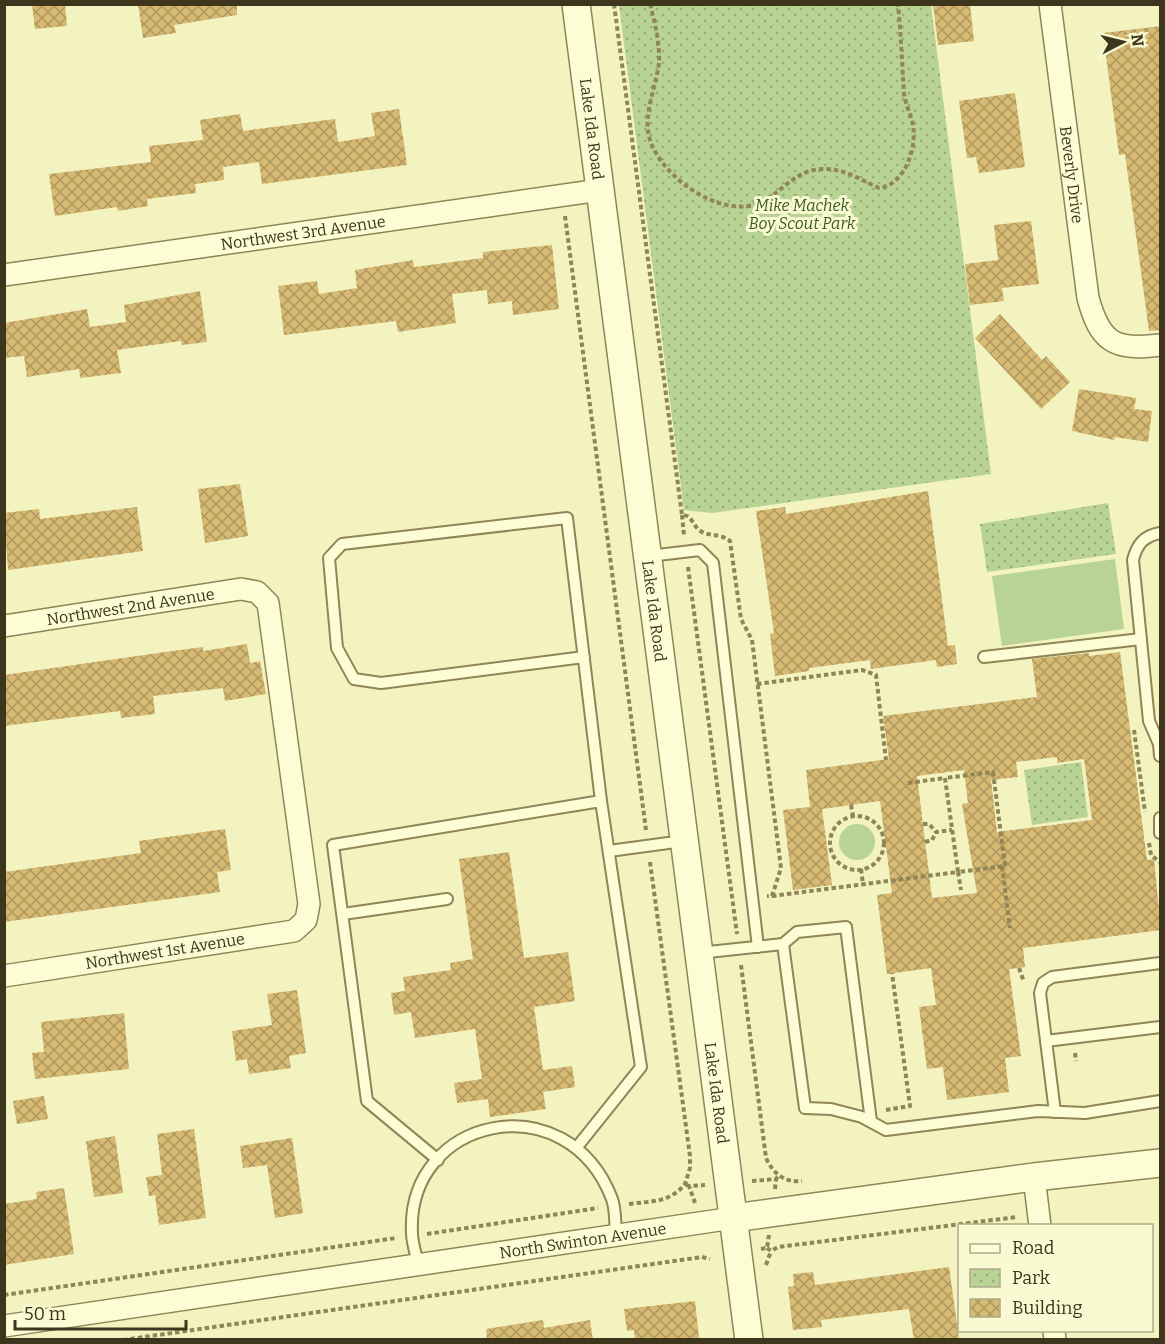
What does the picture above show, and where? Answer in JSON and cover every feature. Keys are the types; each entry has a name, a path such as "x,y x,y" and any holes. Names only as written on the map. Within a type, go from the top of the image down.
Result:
{"street":[{"name":"Lake Ida Road","path":"576,4 749,1340"},
{"name":"Beverly Drive","path":"1050,4 1088,297 1095,324 1108,339 1130,347 1161,345"},
{"name":"Northwest 3rd Avenue","path":"4,275 600,190"},
{"name":"Northwest 2nd Avenue","path":"4,626 241,589 257,592 268,603 309,904"},
{"name":"Northwest 1st Avenue","path":"4,976 294,931 306,920 309,904"},
{"name":"North Swinton Avenue","path":"4,1326 734,1218 1034,1177 1161,1163"},
{"path":"1034,1177 1039,1220"}],"lane":[{"path":"577,1147 641,1067 601,801 584,657 567,518 342,544 329,558 337,648 354,679 381,684 584,657"},
{"path":"1161,533 1150,535 1142,541 1133,560 1149,721 1160,743 1161,756"},
{"path":"648,556 700,550 713,562 758,947"},
{"path":"984,657 1141,639"},
{"path":"438,1160 367,1101 333,845 601,801"},
{"path":"1161,818 1161,833"},
{"path":"609,851 685,841"},
{"path":"343,914 447,899"},
{"path":"699,953 783,944 797,932 846,927 870,1117"},
{"path":"783,944 804,1108 831,1109 870,1117 886,1130 1038,1111 1085,1113 1161,1101"},
{"path":"1055,1112 1040,993 1047,979 1161,963"},
{"path":"1046,1041 1161,1027"},
{"path":"418,1264 412,1236 416,1199 430,1169 453,1145 482,1130 515,1125 548,1131 577,1147 599,1172 613,1206 616,1235"}],"path":[{"path":"614,4 766,1158 777,1174 785,1180 810,1181"},
{"path":"650,4 659,62 648,129 650,141 668,167 702,197 723,206 742,208 761,202 796,177 812,170 829,169 850,173 879,188 893,183 902,173 914,142 913,127 904,94 898,4"},
{"path":"4,1294 669,1198 676,1196 687,1185 690,1156 563,195"},
{"path":"682,515 690,518 700,531 726,537 730,541 741,619 752,640 781,868 772,896"},
{"path":"757,684 862,670 876,675 886,760"},
{"path":"1146,821 1130,706 1147,704"},
{"path":"752,898 1005,866 993,772 908,783"},
{"path":"945,778 961,890"},
{"path":"851,805 853,816"},
{"path":"853,816 870,819 882,832 884,840 880,857 874,864 861,869 849,869 840,865 829,848 829,841 837,824 853,816"},
{"path":"923,824 929,824 936,832"},
{"path":"936,832 952,830"},
{"path":"925,842 932,840 936,832"},
{"path":"1148,832 1151,855 1161,862"},
{"path":"1002,866 1010,928"},
{"path":"861,869 863,884"},
{"path":"892,973 910,1106"},
{"path":"1073,1038 1076,1061"},
{"path":"870,1117 910,1106 915,1108"},
{"path":"1000,1224 1039,1220"},
{"path":"767,1248 771,1251 778,1247 958,1228"},
{"path":"123,1340 702,1257 710,1259"}],"green space":[{"name":"Mike Machek Boy Scout Park","path":"619,5 931,5 991,474 712,513 684,510"},
{"path":"1108,503 1116,554 987,572 980,524"},
{"path":"1115,559 1124,629 1002,646 992,576"},
{"path":"1081,762 1088,817 1032,825 1024,770"},
{"path":"857,824 870,829 875,842 870,855 857,860 844,855 839,842 844,829"}],"building":[{"path":"32,4 65,4 67,26 35,29"},
{"path":"138,4 237,4 237,15 174,25 176,33 143,38"},
{"path":"933,4 970,4 974,41 938,45"},
{"path":"1161,26 1161,330 1149,331 1125,154 1119,155 1103,33"},
{"path":"1015,93 1025,167 979,173 976,157 967,158 959,101"},
{"path":"399,109 407,165 262,184 259,162 223,167 224,180 195,184 196,193 147,199 148,206 118,211 117,207 55,216 49,174 151,162 149,146 203,140 200,120 240,114 243,131 335,119 338,142 375,136 371,113"},
{"path":"1031,221 1039,284 1002,288 1004,301 970,305 965,264 998,260 994,225"},
{"path":"552,245 559,309 513,315 512,301 488,304 487,290 452,294 456,323 398,332 396,321 284,335 278,286 317,281 319,294 357,288 355,270 413,260 414,267 483,258 483,252"},
{"path":"200,291 207,342 182,345 181,341 117,350 121,373 80,378 79,369 27,377 24,356 4,358 4,323 87,309 90,327 126,322 124,305"},
{"path":"1000,314 1042,360 1046,356 1070,382 1041,409 975,338"},
{"path":"1079,389 1136,398 1134,409 1152,411 1148,442 1115,437 1114,440 1072,431"},
{"path":"240,484 248,536 205,543 198,489"},
{"path":"928,491 948,646 955,645 957,664 937,667 936,660 871,669 870,660 809,668 809,671 775,676 770,634 774,633 756,511 785,507 786,514"},
{"path":"137,507 143,551 8,570 4,513 39,509 40,519"},
{"path":"247,644 250,663 260,661 266,694 225,701 223,688 153,696 155,714 121,718 120,711 4,726 4,675 203,647 203,651"},
{"path":"1120,652 1147,860 1154,859 1161,930 1023,948 1025,967 1009,969 1021,1056 1005,1058 1009,1092 947,1100 943,1067 927,1069 919,1007 936,1005 931,968 887,974 877,895 892,893 880,801 822,809 832,885 793,890 783,810 810,807 806,770 889,759 883,716 1037,697 1032,659 1089,653 1089,656","holes":["1057,757 1057,763 1084,759 1092,820 997,832 991,780 1018,777 1016,762","964,770 968,803 962,804 977,893 932,898 917,776"]},
{"path":"225,829 231,870 217,872 220,892 4,922 4,872 141,853 139,841"},
{"path":"509,852 524,958 568,952 575,1001 534,1007 543,1070 572,1066 575,1087 543,1092 546,1109 490,1117 488,1099 457,1103 454,1083 482,1079 475,1029 415,1038 411,1012 394,1015 391,993 405,991 403,977 451,970 450,963 473,959 459,859"},
{"path":"297,990 306,1053 289,1056 291,1068 249,1074 247,1059 236,1061 232,1031 272,1025 267,994"},
{"path":"124,1013 129,1069 35,1079 32,1053 44,1052 41,1022"},
{"path":"44,1096 48,1119 17,1124 13,1101"},
{"path":"194,1129 206,1218 159,1225 155,1195 149,1196 146,1177 162,1175 157,1134"},
{"path":"115,1136 123,1193 94,1197 86,1141"},
{"path":"292,1138 303,1213 275,1218 267,1165 243,1168 240,1146"},
{"path":"64,1188 74,1254 4,1265 4,1204 37,1199 36,1192"},
{"path":"949,1267 959,1338 914,1340 909,1309 821,1320 822,1327 793,1330 788,1287 794,1286 793,1274 813,1272 815,1285"},
{"path":"695,1301 699,1338 635,1340 634,1330 627,1331 624,1309"},
{"path":"543,1320 544,1328 590,1320 593,1340 487,1340 486,1329"}]}
